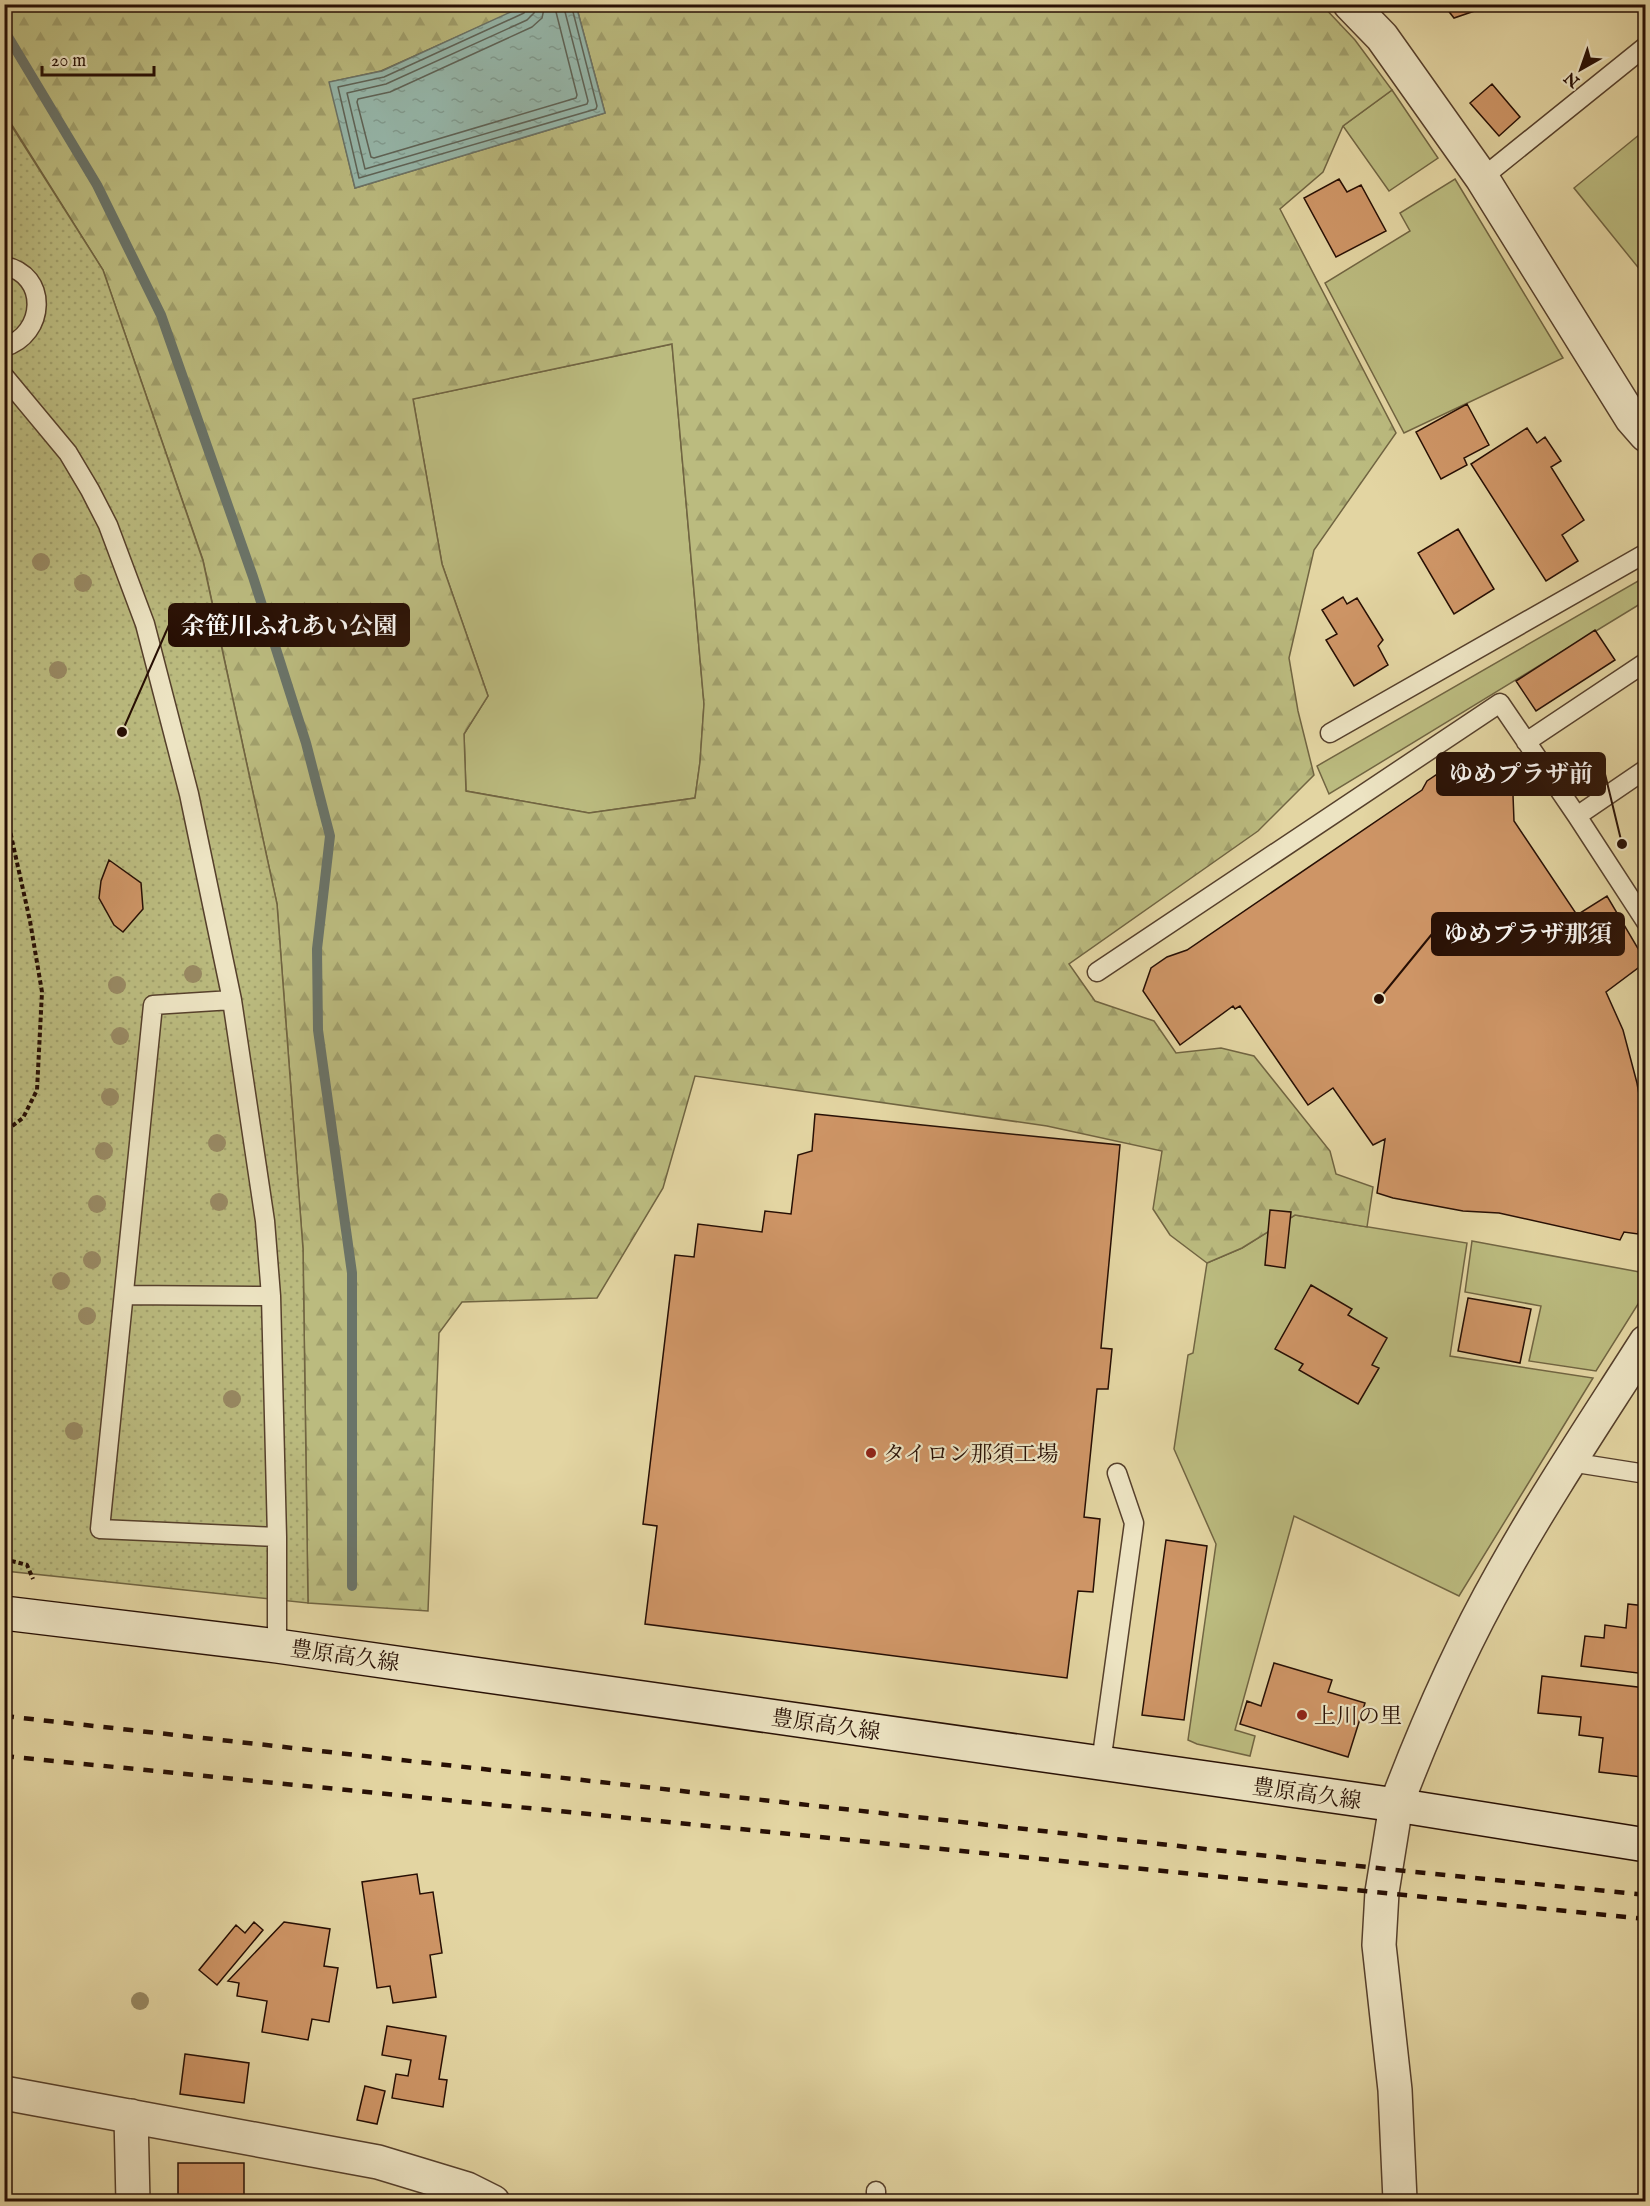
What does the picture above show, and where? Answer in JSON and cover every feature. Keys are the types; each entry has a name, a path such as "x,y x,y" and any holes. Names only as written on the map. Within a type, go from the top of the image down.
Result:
{"street":[{"path":"1350,4 1383,37 1482,178 1632,419 1646,435"},
{"path":"1402,2201 1395,2090 1379,1945 1382,1892 1396,1805 1414,1756 1452,1672 1501,1575 1646,1342"},
{"name":"豊原高久線","path":"4,1613 277,1646 1396,1805 1646,1845"},
{"path":"4,2093 378,2162 467,2189 493,2202"},
{"path":"131,2116 133,2202"}],"lane":[{"path":"1482,178 1646,46"},
{"path":"4,266 22,274 30,284 36,296 37,309 35,322 28,333 19,342 4,347"},
{"path":"4,376 68,453 90,490 119,553 145,624 186,783 232,1000 265,1221 271,1296 277,1537 277,1646"},
{"path":"1329,733 1646,553"},
{"path":"1526,742 1646,662"},
{"path":"1097,972 1500,703 1646,922"},
{"path":"1577,816 1646,769"},
{"path":"232,1000 153,1005 100,1529 277,1537"},
{"path":"123,1295 271,1296"},
{"path":"1570,1462 1646,1474"},
{"path":"1101,1763 1134,1522 1117,1473"}],"path":[{"path":"4,804 30,921 42,992 37,1090 23,1118 4,1132"}],"green space":[{"path":"5,5 528,5 381,71 330,82 355,188 605,113 576,5 1322,5 1355,40 1392,90 1343,126 1323,172 1280,209 1396,433 1314,550 1289,658 1298,711 1314,775 1258,831 1069,964 1095,1001 1154,1021 1176,1053 1221,1048 1254,1056 1330,1151 1336,1174 1373,1187 1367,1227 1295,1215 1242,1248 1207,1263 1170,1235 1153,1209 1162,1151 1047,1126 695,1076 663,1188 597,1298 462,1302 439,1333 428,1611 308,1603 303,1249 277,904 203,560 103,270 5,114","holes":["672,344 704,704 695,798 589,813 466,791 464,734 488,696 442,564 413,399"]},
{"path":"1392,90 1438,158 1389,191 1343,126"},
{"path":"4,114 103,270 203,561 277,904 303,1249 308,1603 5,1571"},
{"path":"1645,130 1645,276 1574,188"},
{"path":"1455,179 1563,358 1404,433 1325,283 1410,231 1400,213"},
{"path":"672,344 704,704 695,798 589,813 466,791 464,734 488,696 442,564 413,399"},
{"path":"1645,577 1645,601 1329,794 1317,766"},
{"path":"1295,1215 1467,1243 1450,1356 1593,1378 1459,1596 1294,1516 1235,1730 1255,1736 1250,1756 1188,1740 1216,1544 1174,1449 1188,1355 1193,1353 1207,1263 1242,1248"},
{"path":"1472,1241 1645,1273 1645,1293 1596,1371 1529,1361 1541,1306 1465,1292"}],"water":[{"path":"528,4 576,5 605,113 355,188 329,82 382,71"}],"building":[{"path":"1443,4 1495,4 1454,18"},
{"path":"1492,84 1520,117 1499,136 1470,103"},
{"path":"1339,179 1347,192 1361,185 1386,231 1336,257 1304,198"},
{"path":"1467,404 1489,445 1464,458 1467,465 1441,479 1416,432"},
{"path":"1527,428 1537,443 1545,437 1561,461 1551,467 1584,520 1562,535 1578,561 1546,581 1471,464"},
{"path":"1458,529 1494,589 1454,614 1418,553"},
{"path":"1343,597 1347,604 1357,598 1383,640 1378,646 1388,665 1354,686 1326,640 1337,634 1322,610"},
{"path":"1595,630 1615,660 1536,711 1516,681"},
{"path":"1469,763 1493,771 1504,780 1513,795 1514,821 1577,915 1607,896 1646,962 1606,992 1623,1030 1637,1083 1645,1128 1646,1183 1638,1234 1624,1232 1620,1240 1499,1213 1463,1211 1377,1193 1385,1139 1373,1145 1333,1088 1308,1105 1240,1006 1235,1009 1233,1006 1180,1045 1143,991 1151,968 1167,957 1187,950 1422,790 1427,781 1436,775 1456,764"},
{"path":"109,860 141,883 143,909 123,932 114,925 99,898 101,881"},
{"name":"タイロン那須工場","path":"815,1114 1120,1145 1101,1348 1112,1349 1108,1389 1097,1389 1084,1517 1100,1519 1093,1592 1078,1591 1067,1678 645,1624 657,1526 643,1524 675,1255 694,1257 698,1224 762,1232 765,1211 791,1214 798,1155 812,1151"},
{"path":"1270,1210 1291,1212 1285,1268 1265,1265"},
{"path":"1311,1285 1352,1309 1348,1315 1387,1338 1372,1365 1379,1368 1358,1404 1299,1370 1303,1364 1275,1349"},
{"path":"1468,1298 1531,1309 1520,1363 1458,1351"},
{"path":"1166,1540 1207,1546 1184,1720 1142,1715"},
{"path":"1628,1604 1646,1606 1646,1674 1581,1666 1585,1636 1604,1638 1605,1625 1626,1628"},
{"name":"上川の里","path":"1274,1663 1332,1680 1328,1692 1365,1703 1348,1757 1240,1724 1247,1701 1261,1706"},
{"path":"1542,1676 1646,1688 1646,1747 1642,1777 1599,1772 1603,1738 1579,1735 1581,1717 1538,1713"},
{"path":"417,1874 420,1894 433,1892 442,1953 430,1955 436,1997 393,2003 390,1986 377,1988 362,1882"},
{"path":"254,1922 263,1930 217,1985 199,1970 236,1925 245,1933"},
{"path":"284,1922 330,1929 324,1966 338,1968 329,2022 312,2019 308,2040 262,2032 267,2001 237,1996 239,1983 228,1981"},
{"path":"387,2026 446,2036 439,2079 447,2080 443,2107 392,2098 396,2074 408,2076 411,2060 382,2055"},
{"path":"185,2054 249,2063 244,2103 180,2094"},
{"path":"365,2086 385,2091 377,2124 357,2120"},
{"path":"178,2163 244,2163 244,2202 178,2202"}],"waterway":[{"path":"4,30 97,185 161,315 253,577 306,743 330,836 317,949 318,1030 352,1273 352,1586"}],"railway":[{"path":"4,1716 1386,1869 1646,1895"},
{"path":"4,1756 1646,1919"}],"place":[{"name":"余笹川ふれあい公園","path":"122,732"},
{"name":"ゆめプラザ前","path":"1622,844"},
{"name":"ゆめプラザ那須","path":"1379,999"},
{"name":"タイロン那須工場","path":"871,1453"},
{"name":"上川の里","path":"1302,1715"}]}
